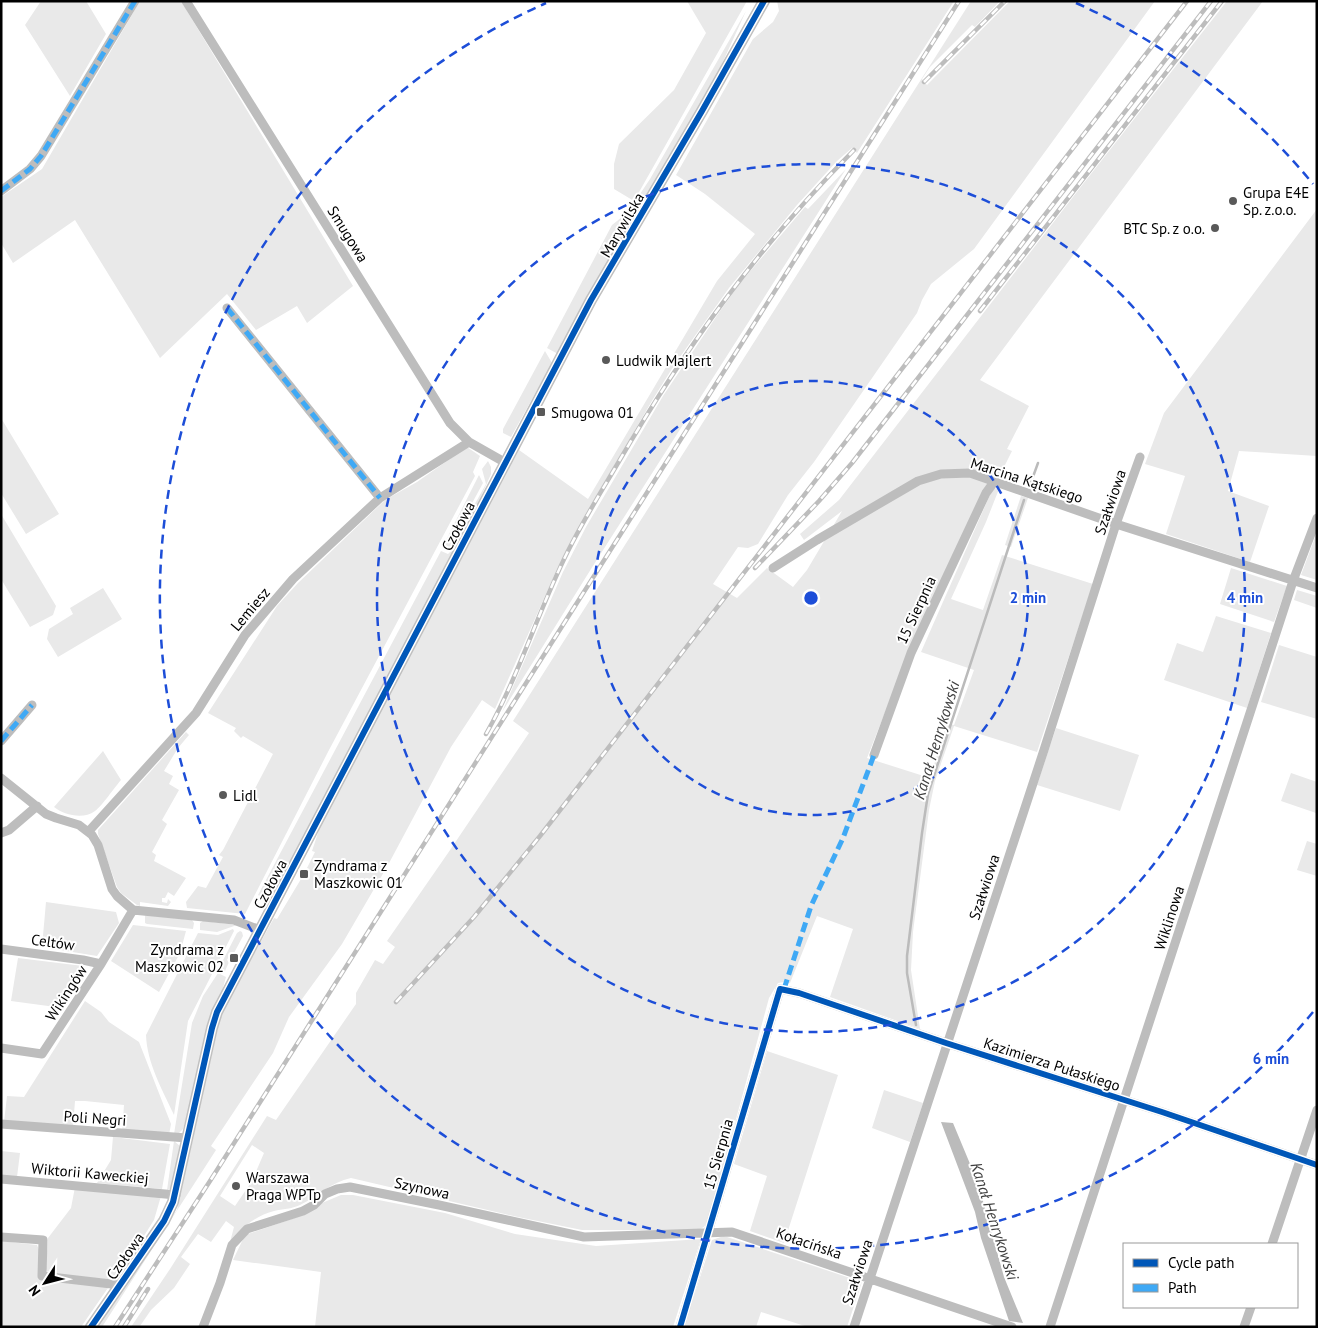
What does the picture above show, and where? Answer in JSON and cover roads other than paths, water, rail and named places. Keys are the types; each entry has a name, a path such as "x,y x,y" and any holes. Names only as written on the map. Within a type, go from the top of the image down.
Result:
{"street":[{"path":"1,191 30,170 41,156 135,1"},
{"name":"Smugowa","path":"186,1 450,423 469,442 506,463"},
{"name":"Marywilska","path":"506,463 591,300 764,1"},
{"path":"227,308 380,498"},
{"name":"Lemiesz","path":"89,832 196,713 245,635 293,579 380,498 469,442"},
{"name":"Szałwiowa","path":"854,1327 1044,750 1116,524 1140,457"},
{"name":"Czołowa","path":"91,1327 164,1221 176,1194 214,1022 260,930 506,463"},
{"name":"Marcina Kątskiego","path":"773,568 918,481 941,474 970,473 1116,524 1317,588"},
{"name":"15 Sierpnia","path":"874,755 911,653 986,493 994,482"},
{"name":"Wiklinowa","path":"1050,1327 1293,580 1317,518"},
{"path":"1,741 32,705"},
{"path":"1,778 56,818 78,825 89,832 98,845 112,888 117,896 133,910 234,920 260,930"},
{"path":"1,833 9,830 37,806"},
{"name":"Wikingów","path":"1,1048 42,1054 101,964 133,910"},
{"name":"Celtów","path":"1,949 101,964"},
{"name":"15 Sierpnia","path":"680,1327 780,989"},
{"name":"Kazimierza Pułaskiego","path":"780,989 799,993 1317,1165"},
{"path":"1272,1243 1317,1110"},
{"name":"Poli Negri","path":"1,1124 187,1138"},
{"name":"Wiktorii Kaweckiej","path":"1,1179 176,1194"},
{"name":"Szynowa","path":"203,1327 232,1245 237,1238 247,1229 303,1211 314,1205 325,1194 338,1189 350,1187 584,1237 708,1233"},
{"name":"Kołacińska","path":"708,1233 734,1232 1012,1327"},
{"path":"1,1237 43,1240 42,1276 120,1284"},
{"path":"1244,1327 1251,1308"}],"waterway":[{"name":"Kanał Henrykowski","path":"1030,485 1038,463"},
{"name":"Kanał Henrykowski","path":"916,1025 907,973 907,956 928,794 1024,500"}],"railway":[{"path":"115,1327 210,1181 959,1"},
{"path":"924,82 1005,1"},
{"path":"396,1002 474,917 540,836 1187,1"},
{"path":"755,568 819,501 852,463 1211,1"},
{"path":"980,311 1222,1"},
{"path":"486,734 509,689 568,551 592,507 670,378 756,260 819,186 854,150"},
{"path":"124,1327 148,1289"}],"place":[{"name":"Grupa E4E Sp. z.o.o.","path":"1233,201"},
{"name":"BTC Sp. z o.o.","path":"1215,228"},
{"name":"Ludwik Majlert","path":"606,360"},
{"name":"Smugowa 01","path":"541,412"},
{"name":"Lidl","path":"223,795"},
{"name":"Zyndrama z Maszkowic 01","path":"304,874"},
{"name":"Zyndrama z Maszkowic 02","path":"234,958"},
{"name":"Warszawa Praga WPTp","path":"236,1186"}]}
